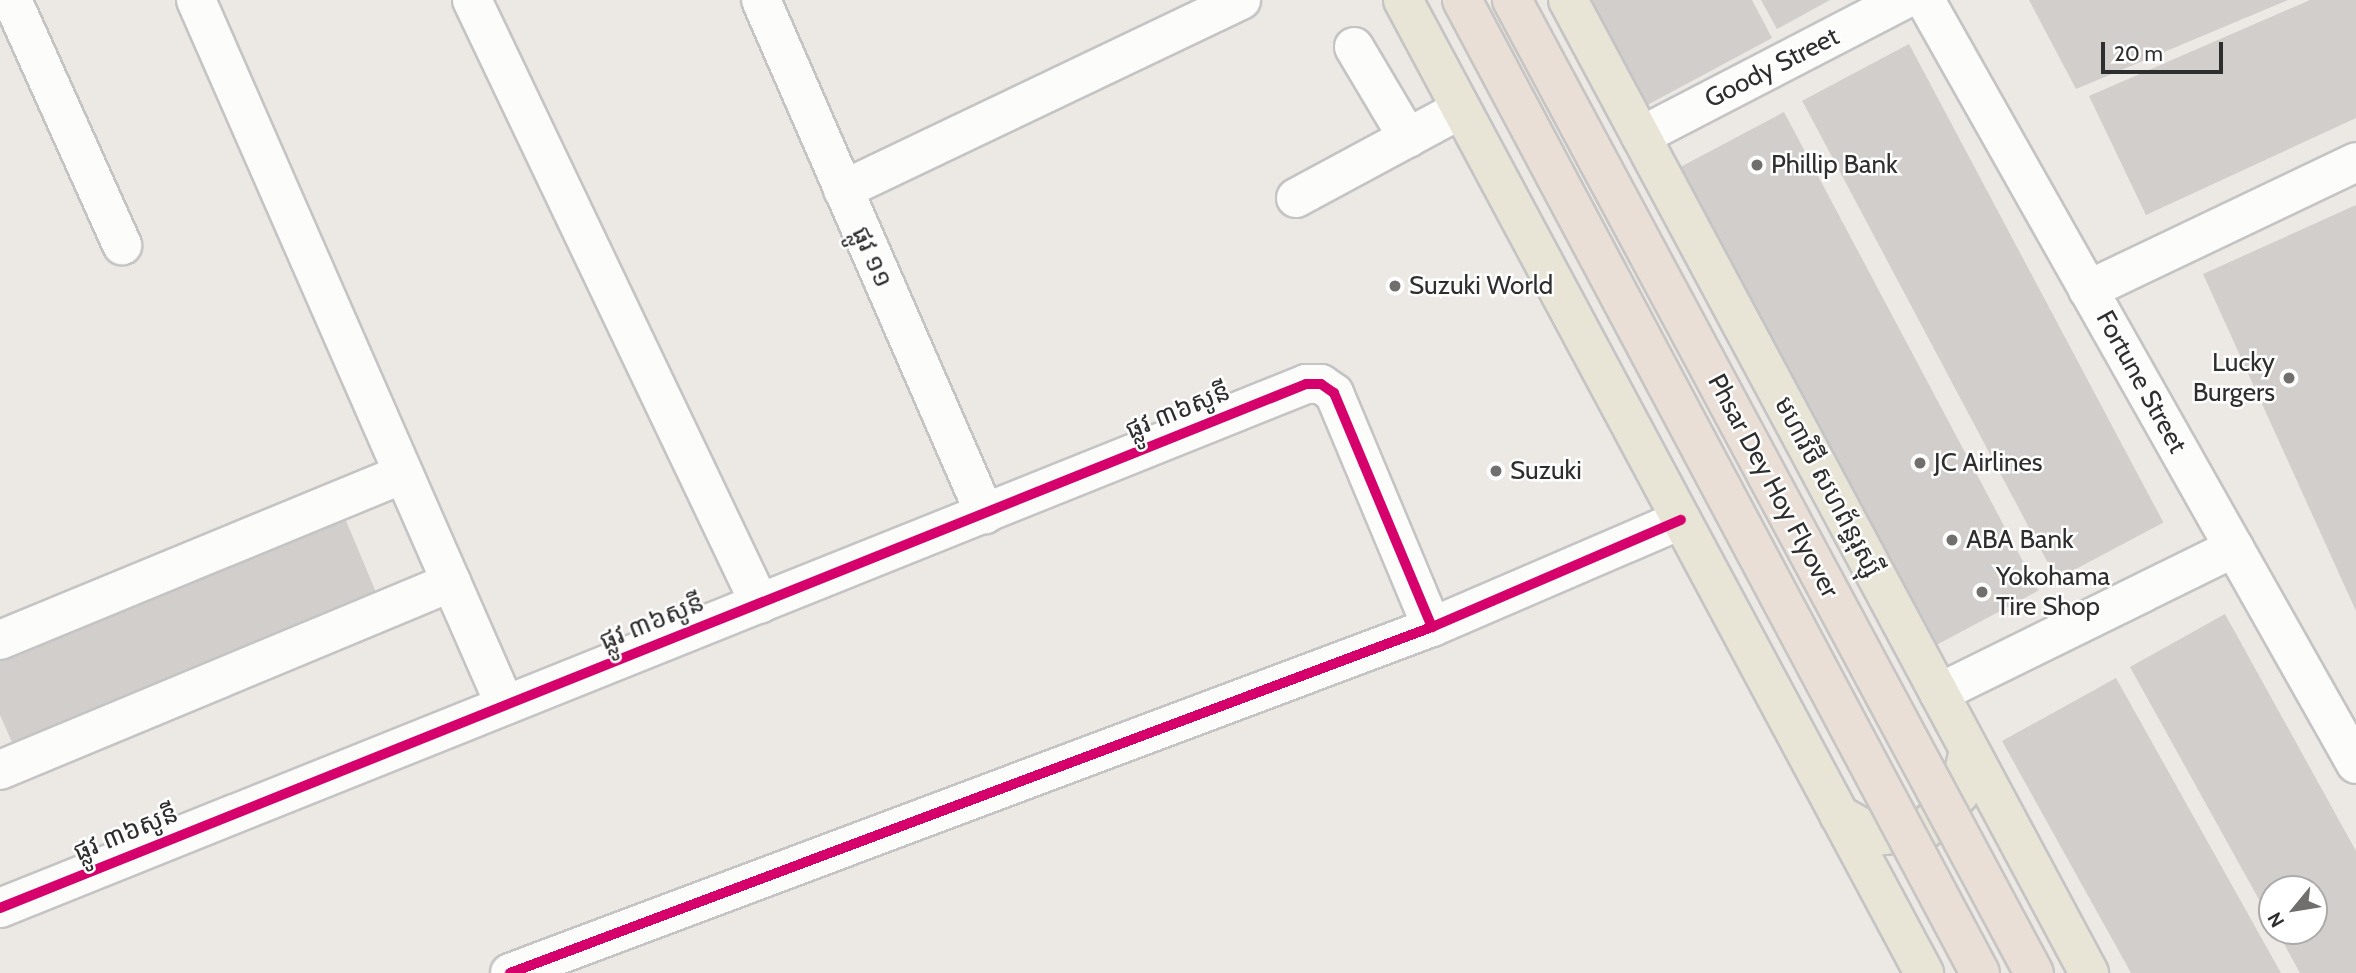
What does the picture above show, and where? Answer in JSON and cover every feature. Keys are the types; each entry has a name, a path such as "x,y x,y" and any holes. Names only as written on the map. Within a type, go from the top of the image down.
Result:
{"highway":[{"name":"Phsar Dey Hoy Flyover","path":"1462,0 1980,973"},
{"name":"Phsar Dey Hoy Flyover","path":"1512,0 2034,973"}],"main road":[{"path":"1403,0 1924,973"},
{"name":"មហាវិថី សហព័ន្ធរុស្ស៊ី","path":"1568,0 2089,973"},
{"path":"1839,815 1877,835 1924,830 1959,794 1969,750"}],"street":[{"path":"12,0 122,245"},
{"path":"196,0 505,705"},
{"path":"472,0 761,604"},
{"name":"ផ្លូវ ១១","path":"761,0 985,514"},
{"path":"843,190 1241,0"},
{"name":"Goody Street","path":"1641,136 1903,0"},
{"name":"Fortune Street","path":"1925,0 2356,764"},
{"path":"1354,47 1408,138"},
{"path":"1296,198 1461,109"},
{"path":"2088,290 2356,162"},
{"name":"ផ្លូវ ៣៦សូនី","path":"0,908 1306,384 1321,384 1334,393 1432,627"},
{"path":"0,640 403,474"},
{"path":"510,973 1432,627 1681,520"},
{"path":"1939,694 2234,548"},
{"path":"0,770 451,582"}],"building":[{"path":"1580,0 1752,0 1772,38 1638,110"},
{"path":"1761,0 1830,0 1777,29"},
{"path":"2029,0 2288,0 2076,89"},
{"path":"2310,0 2356,0 2356,118 2146,215 2089,96"},
{"path":"1909,44 2163,523 2057,579 1802,101"},
{"path":"1784,112 2038,591 1932,647 1678,168"},
{"path":"2356,205 2356,611 2203,274"},
{"path":"344,516 378,597 14,747 0,715 0,657"},
{"path":"2225,614 2356,851 2356,973 2300,973 2285,945 2328,945 2328,875 2258,875 2258,898 2130,667"},
{"path":"2116,678 2258,932 2258,945 2265,945 2281,973 2131,973 2002,741"}],"cycle path":[{"path":"0,908 1306,384 1321,384 1334,393 1432,627"},
{"path":"510,973 1432,627 1681,520"}],"place":[{"name":"Phillip Bank","path":"1757,165"},
{"name":"Suzuki World","path":"1395,286"},
{"name":"Lucky Burgers","path":"2289,378"},
{"name":"JC Airlines","path":"1920,463"},
{"name":"Suzuki","path":"1496,471"},
{"name":"ABA Bank","path":"1952,540"},
{"name":"Yokohama Tire Shop","path":"1982,592"}]}
